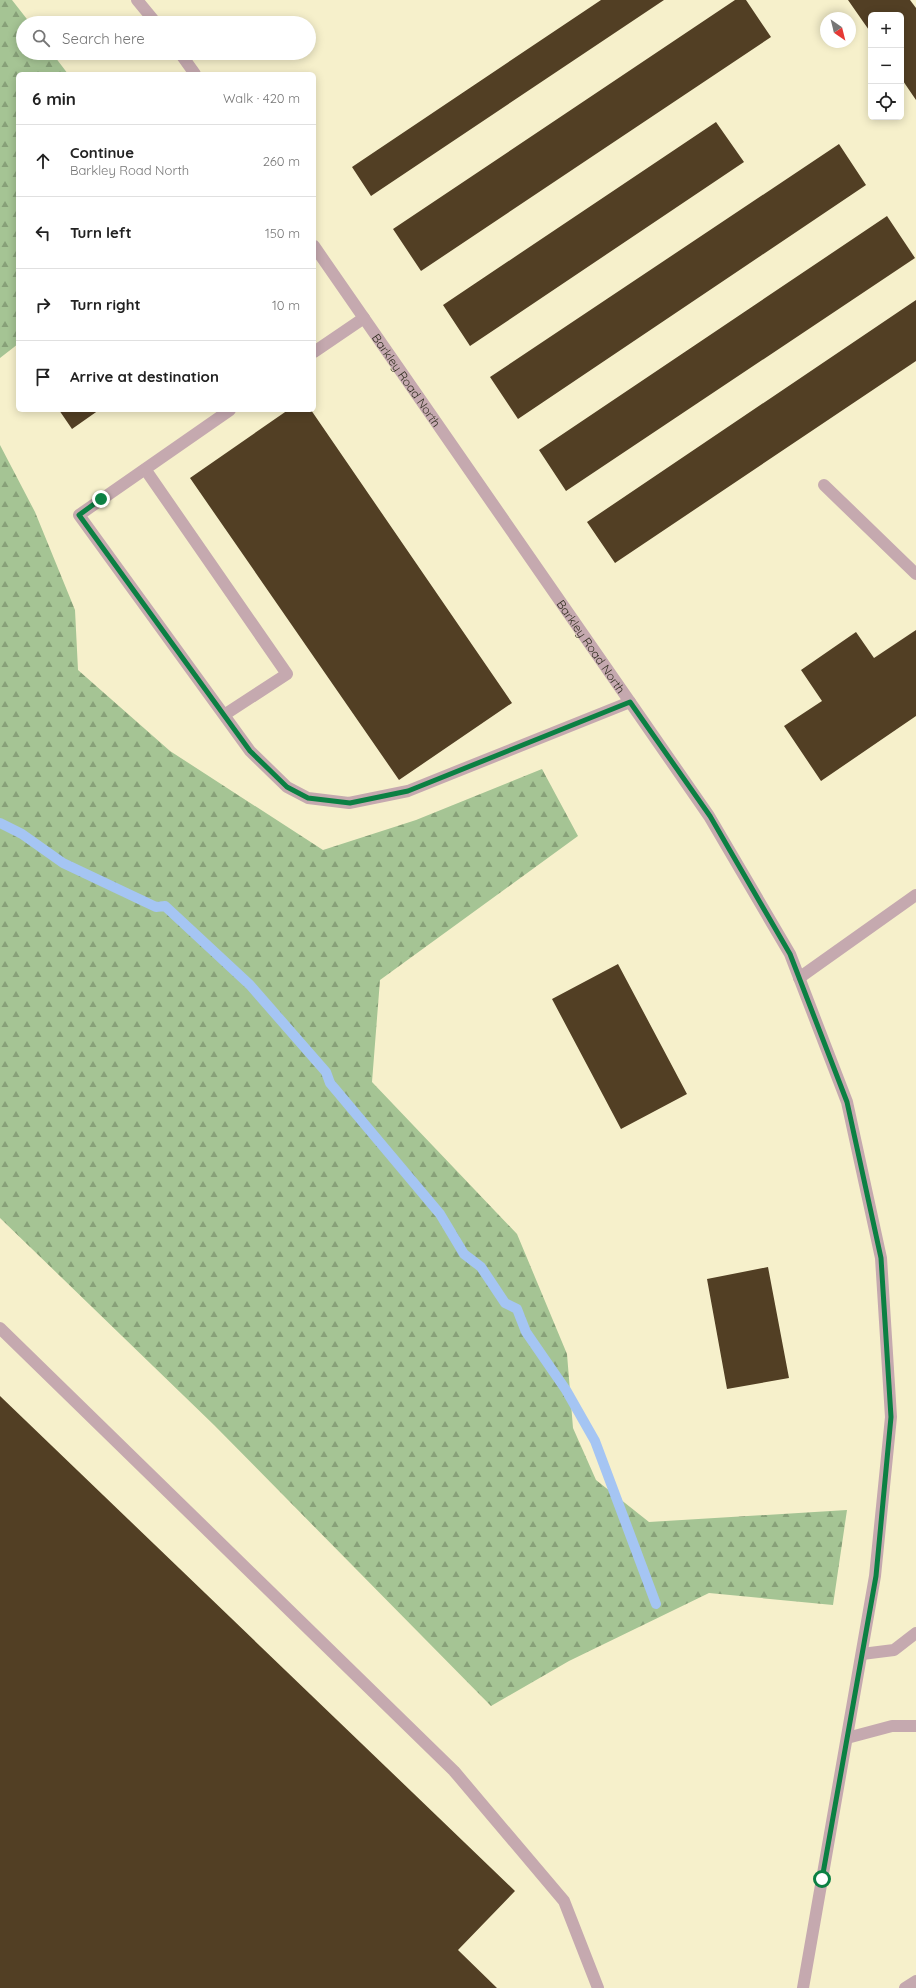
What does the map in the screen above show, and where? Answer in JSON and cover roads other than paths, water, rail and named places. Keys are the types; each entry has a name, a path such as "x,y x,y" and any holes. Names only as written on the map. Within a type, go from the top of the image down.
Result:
{"street":[{"path":"137,0 150,16"},
{"path":"185,60 194,72"},
{"name":"Barkley Road North","path":"316,249 710,816 790,954 847,1102 881,1258 891,1417 876,1576 803,1988"},
{"path":"316,351 364,318"},
{"path":"227,412 79,515 250,751 287,787 308,798 350,803 408,791 630,702"},
{"path":"145,469 287,674 224,715"},
{"path":"824,485 916,574"},
{"path":"799,978 916,895"},
{"path":"0,1328 454,1771 564,1901 598,1988"},
{"path":"862,1654 894,1650 916,1634"},
{"path":"847,1738 892,1726 916,1726"},
{"path":"905,1988 916,1981"}],"waterway":[{"path":"0,823 22,834 63,863 156,907 165,906 250,985 326,1072 330,1083 440,1214 464,1254 481,1267 505,1303 517,1309 526,1332 566,1390 595,1441 656,1604"}]}
